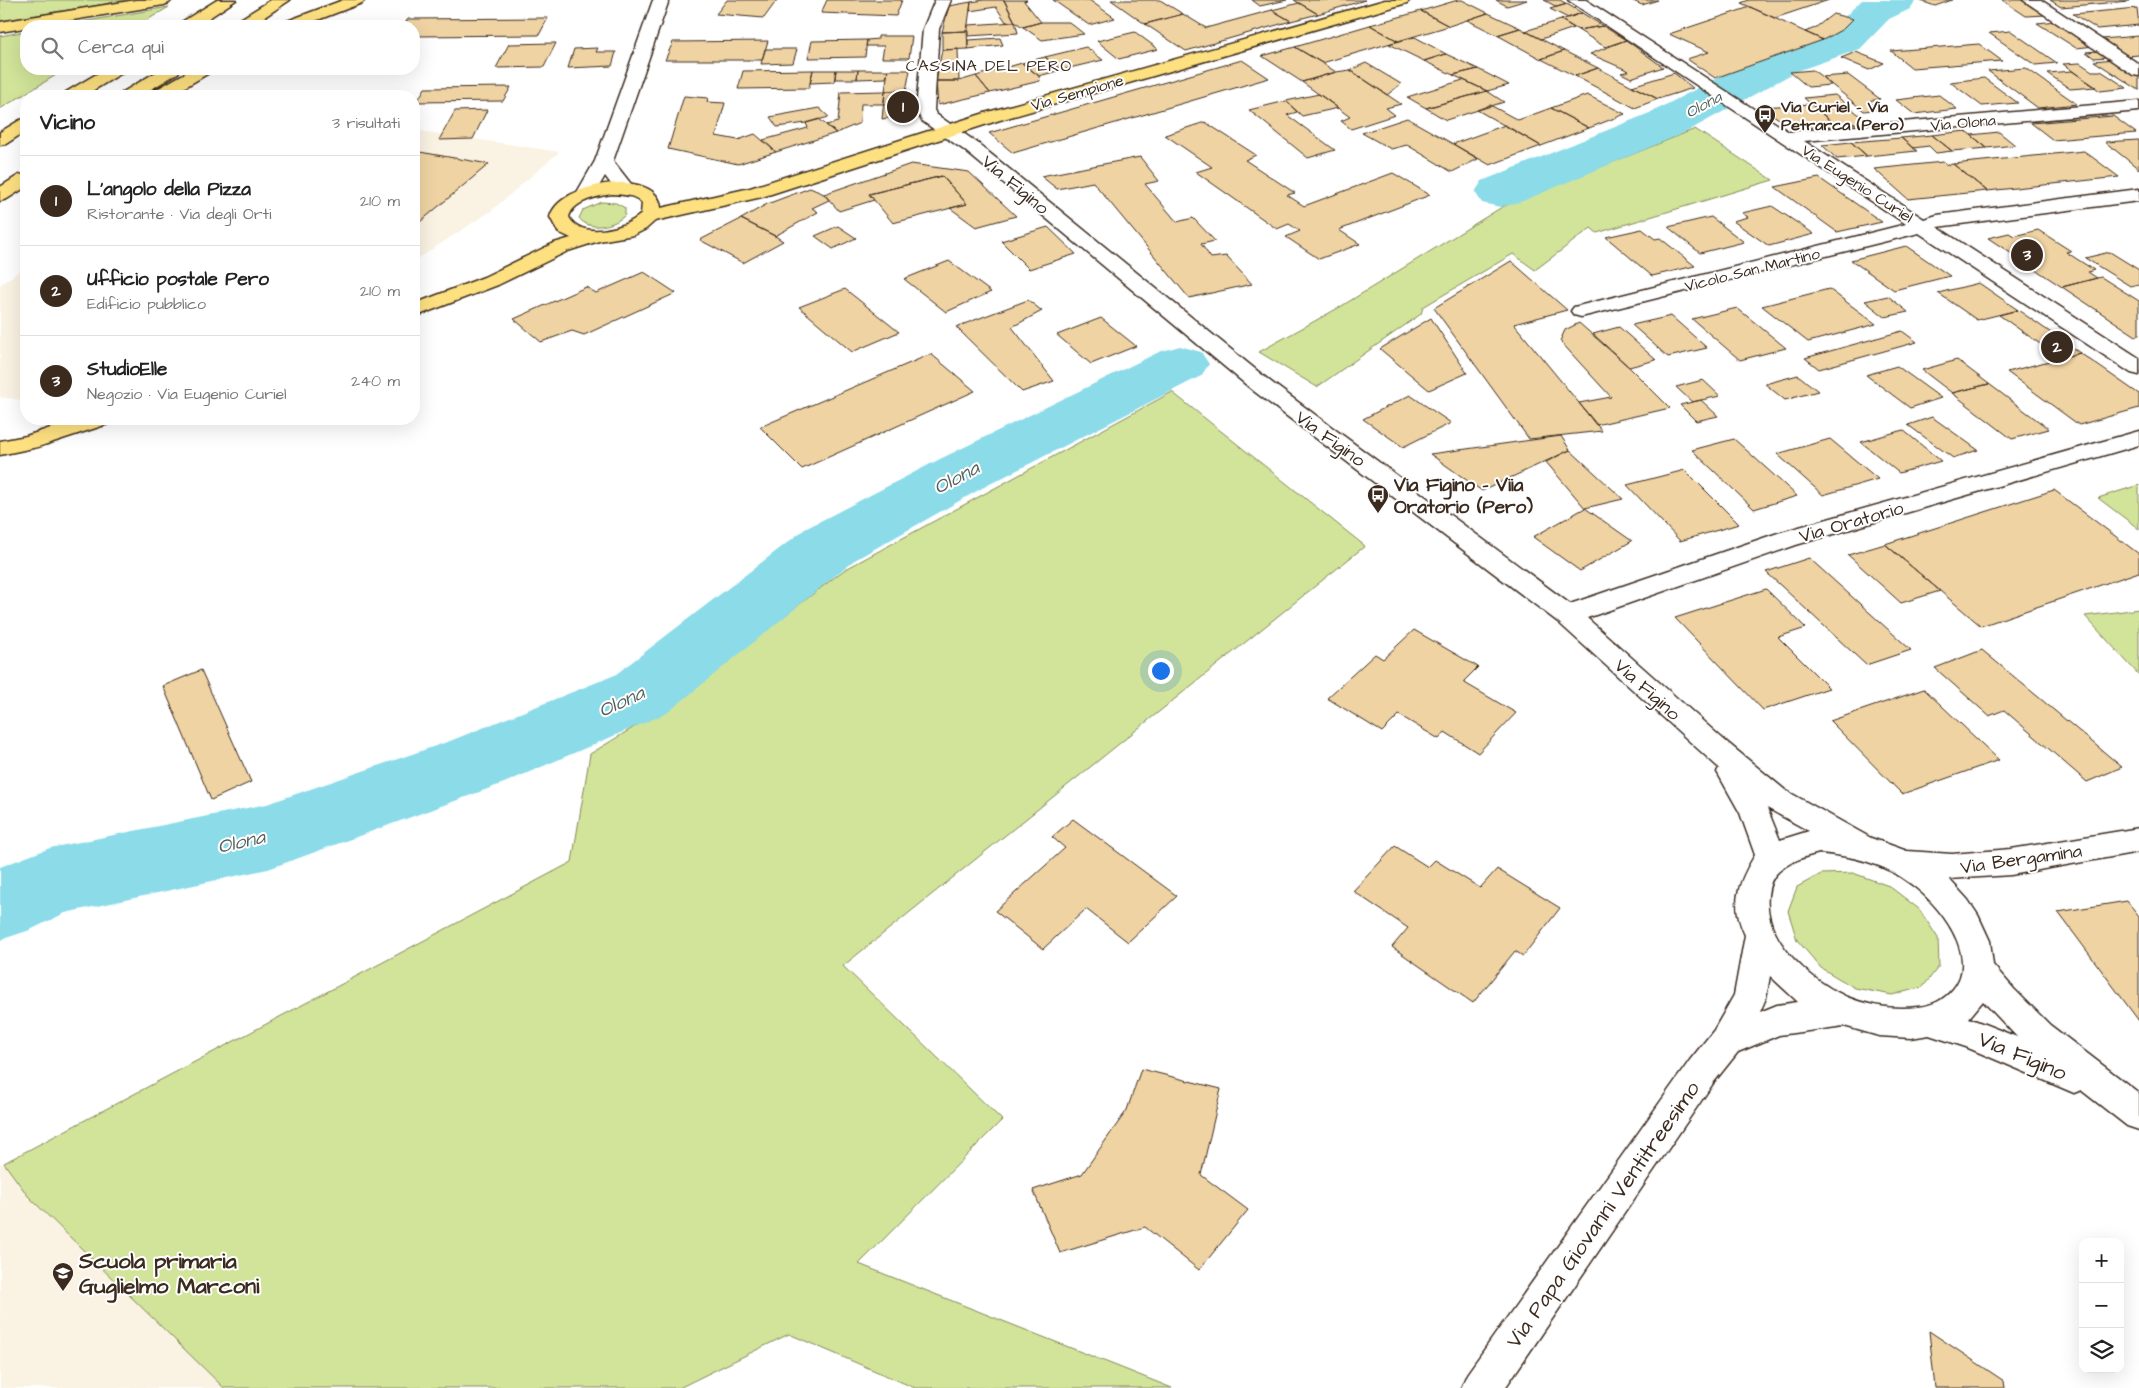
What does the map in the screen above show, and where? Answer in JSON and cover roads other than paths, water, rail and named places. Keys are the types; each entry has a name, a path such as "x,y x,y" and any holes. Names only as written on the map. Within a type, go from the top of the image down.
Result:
{"main road":[{"path":"43,20 164,0"},
{"path":"190,20 218,0"},
{"path":"196,20 228,0"},
{"path":"250,20 282,0"},
{"path":"304,20 357,0"},
{"name":"Via Sempione","path":"598,236 628,230 649,217 755,193 994,116 1402,0"},
{"path":"0,27 20,24"},
{"path":"82,90 106,75"},
{"path":"139,90 163,75"},
{"path":"168,90 193,75"},
{"path":"0,140 20,128"},
{"path":"0,177 20,165"},
{"path":"0,195 20,183"},
{"path":"598,236 571,231 560,220 560,213 565,205 585,194 612,188 626,189"},
{"name":"Via Sempione","path":"626,189 647,196 688,198 755,193"},
{"path":"647,196 652,202 653,209 649,217"},
{"path":"491,281 533,246 560,220"},
{"path":"420,308 491,281 542,255 598,236"},
{"path":"0,448 30,442 82,425"}],"street":[{"path":"585,194 604,161 661,0"},
{"name":"Via Figino","path":"943,0 931,30 924,110 928,117 970,146 1263,387 1567,615 1713,747 1775,798 1860,846"},
{"name":"Via Eugenio Curiel","path":"1576,0 2139,368"},
{"path":"2031,0 2139,71"},
{"name":"Via Olona","path":"1788,137 2139,106"},
{"path":"604,161 626,189"},
{"name":"Vicolo San Martino","path":"1581,311 1937,221 2139,195"},
{"name":"Via Oratorio","path":"1567,615 1787,539 2139,438"},
{"name":"Via Figino","path":"1713,747 1746,792 1762,826 1771,858"},
{"name":"Via Bergamina","path":"1903,863 1952,867 2011,862 2139,840"},
{"path":"1840,842 1860,846 1903,863 1934,884 1952,902 1967,926 1978,955 1977,979 1967,999 1951,1013 1930,1021 1904,1024 1859,1017 1828,1004 1806,989 1786,972 1772,956 1760,936 1752,915 1752,890 1759,872 1771,858 1781,851 1809,843 1840,842"},
{"name":"Via Papa Giovanni Ventitreesimo","path":"1481,1388 1702,1071 1726,1041 1750,998 1760,936"},
{"name":"Via Figino","path":"1977,970 2038,1036 2127,1104"},
{"name":"Via Papa Giovanni Ventitreesimo","path":"1726,1041 1777,1020 1845,1011"},
{"name":"Via Figino","path":"1930,1021 1972,1034 2021,1053 2127,1104"}],"waterway":[{"name":"Olona","path":"1500,192 1669,122 1781,62 1845,40 1874,10 1895,0"},
{"name":"Olona","path":"0,905 50,882 268,836 477,762 641,694 829,545 962,473 1180,364"}],"place":[{"name":"L'angolo della Pizza","path":"903,107"},
{"name":"Via Curiel - Via Petrarca (Pero)","path":"1765,134"},
{"name":"StudioElle","path":"2027,255"},
{"name":"Ufficio postale Pero","path":"2057,347"},
{"name":"Via Figino - Viia Oratorio (Pero)","path":"1378,514"},
{"name":"Scuola primaria Guglielmo Marconi","path":"63,1292"}],"district":[{"name":"CASSINA DEL PERO","path":"989,65"}]}
